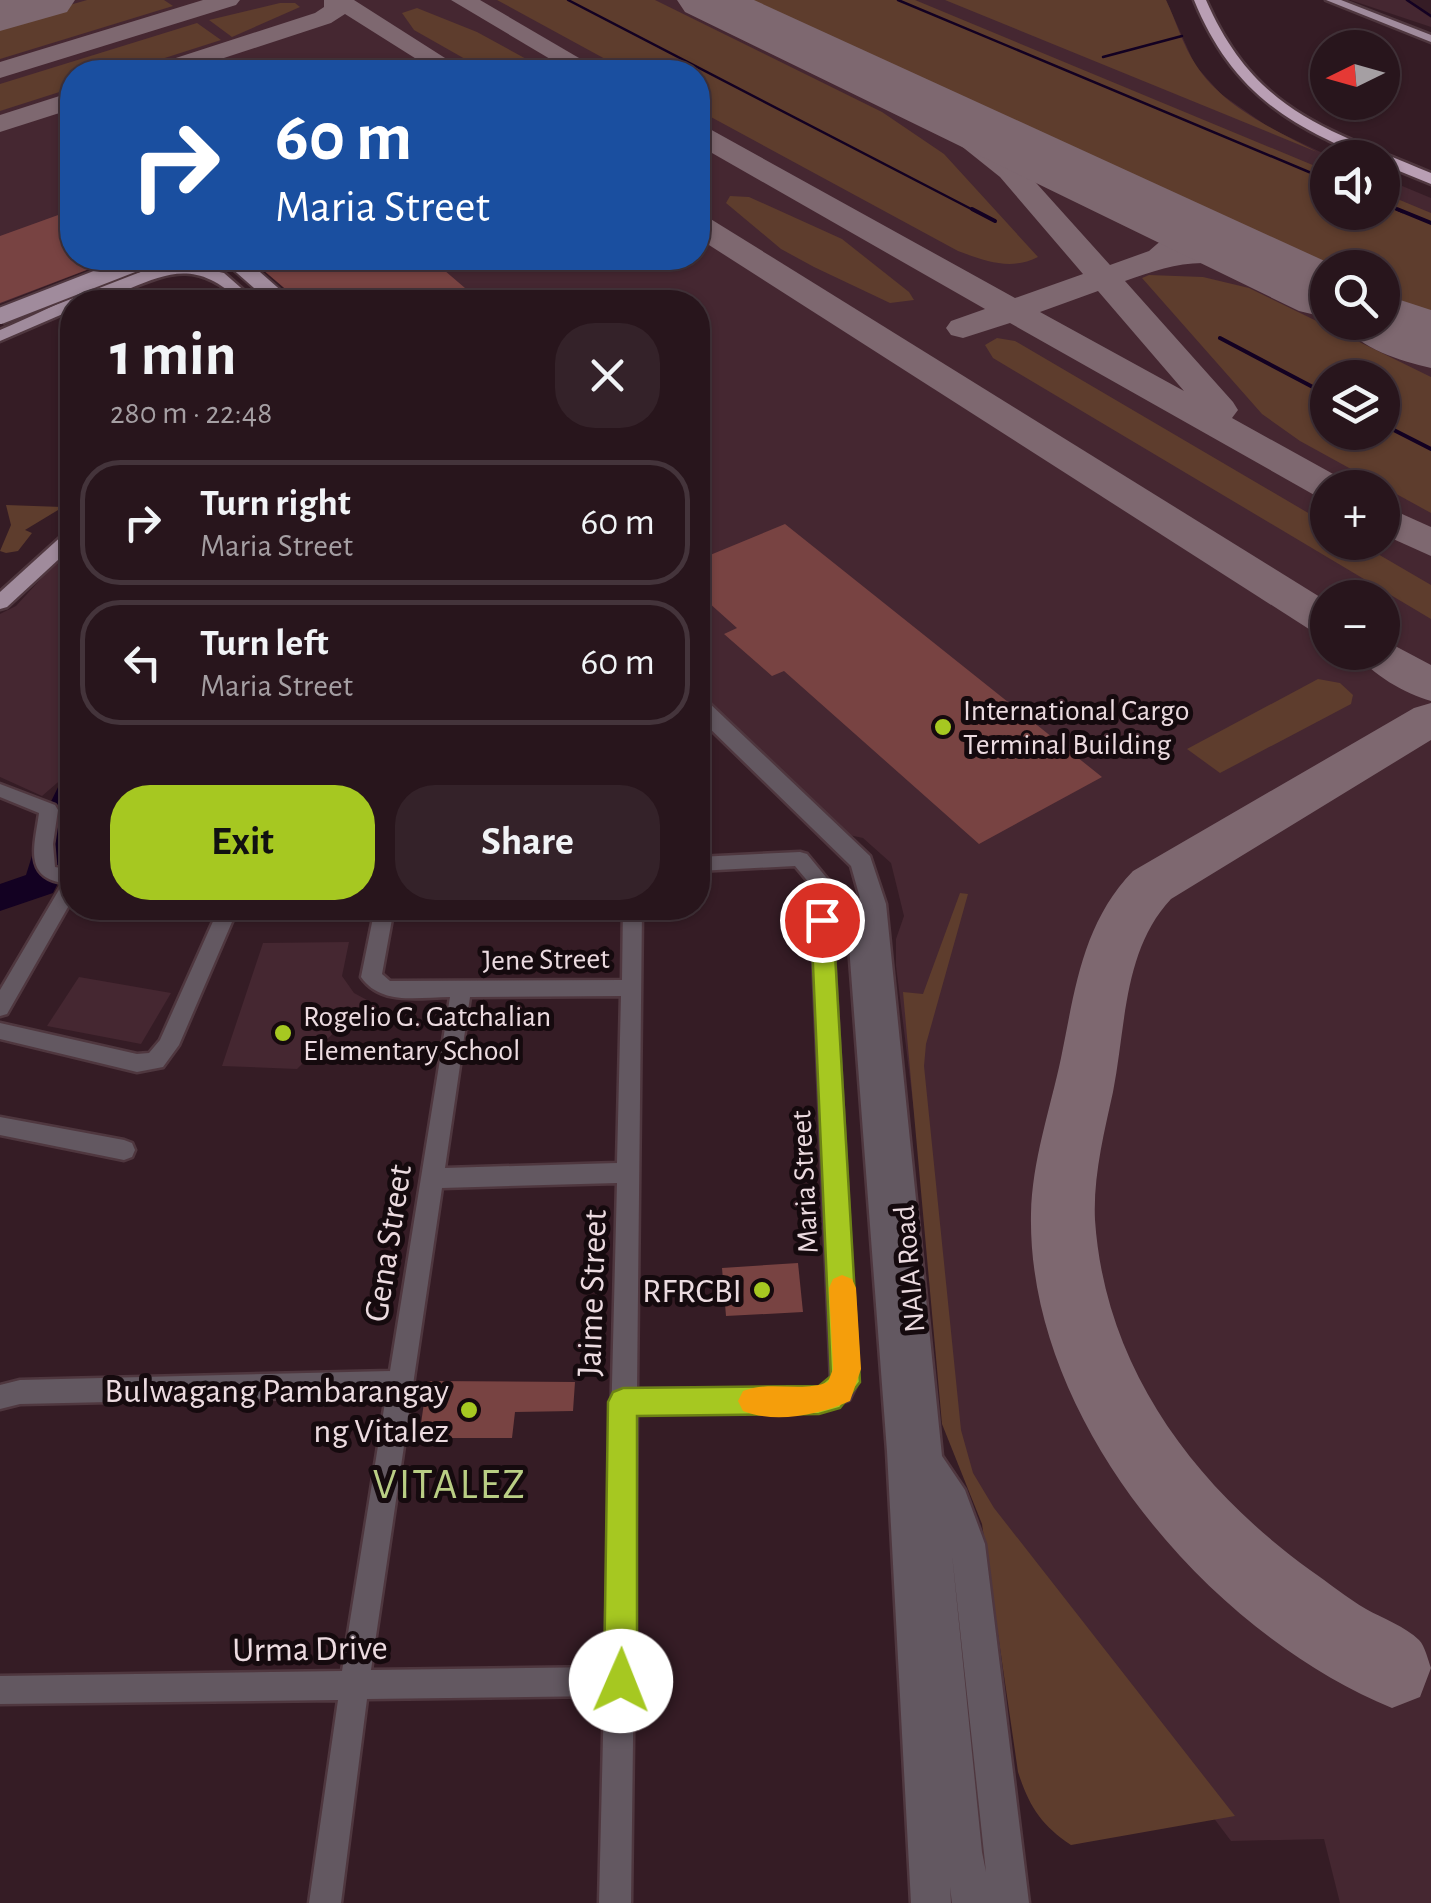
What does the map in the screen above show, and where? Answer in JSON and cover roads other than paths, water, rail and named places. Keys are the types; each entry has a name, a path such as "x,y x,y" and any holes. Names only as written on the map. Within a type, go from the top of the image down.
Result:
{"highway":[{"path":"1184,0 1206,49 1232,83 1274,114 1321,140"},
{"path":"1200,0 1226,55 1256,88 1302,119 1345,140"},
{"path":"1400,166 1431,179"},
{"path":"1400,177 1431,190"}],"main road":[{"path":"1331,0 1431,36"},
{"path":"1344,0 1431,36"},
{"path":"3,312 105,270"},
{"path":"63,290 117,270"},
{"path":"251,270 272,290"},
{"path":"254,270 274,290"},
{"path":"109,290 165,271 202,271 237,290"},
{"path":"230,283 264,280"},
{"path":"3,312 60,291"},
{"path":"0,336 60,311"},
{"path":"3,312 31,323"},
{"path":"47,557 60,538"},
{"path":"0,603 60,547"}],"street":[{"name":"NAIA Road","path":"710,716 862,862 876,918 963,1852 972,1903"},
{"name":"NAIA Road","path":"710,739 847,867 858,904 903,1451 931,1903"},
{"path":"0,790 49,810 44,844 48,872 60,876"},
{"name":"Maria Street","path":"623,1402 819,1400 830,1398 846,1382 820,882 800,859 710,863"},
{"path":"0,1008 60,901"},
{"path":"0,1030 137,1063 155,1061 168,1044 223,920"},
{"name":"Jene Street","path":"382,920 371,977 386,989 633,988"},
{"name":"Jaime Street","path":"615,1903 633,920"},
{"name":"Gena Street","path":"326,1903 354,1685 461,991"},
{"path":"0,1126 124,1150"},
{"path":"433,1178 630,1173"},
{"path":"0,1397 20,1392 400,1383"},
{"path":"928,1460 952,1502 968,1544 1009,1903"},
{"name":"Urma Drive","path":"0,1690 621,1681"}],"waterway":[{"path":"568,0 684,60"},
{"path":"898,0 1310,172"},
{"path":"1407,0 1431,16"},
{"path":"1103,57 1182,36"},
{"path":"710,74 977,212"},
{"path":"972,209 995,221"},
{"path":"1400,210 1431,223"},
{"path":"1220,338 1310,386"},
{"path":"1400,433 1431,449"},
{"path":"0,898 40,884 60,821"}],"place":[{"name":"International Cargo Terminal Building","path":"943,727"},
{"name":"Rogelio G. Gatchalian Elementary School","path":"283,1033"},
{"name":"RFRCBI","path":"762,1290"},
{"name":"Bulwagang Pambarangay ng Vitalez","path":"469,1410"}],"district":[{"name":"VITALEZ","path":"450,1483"}]}
